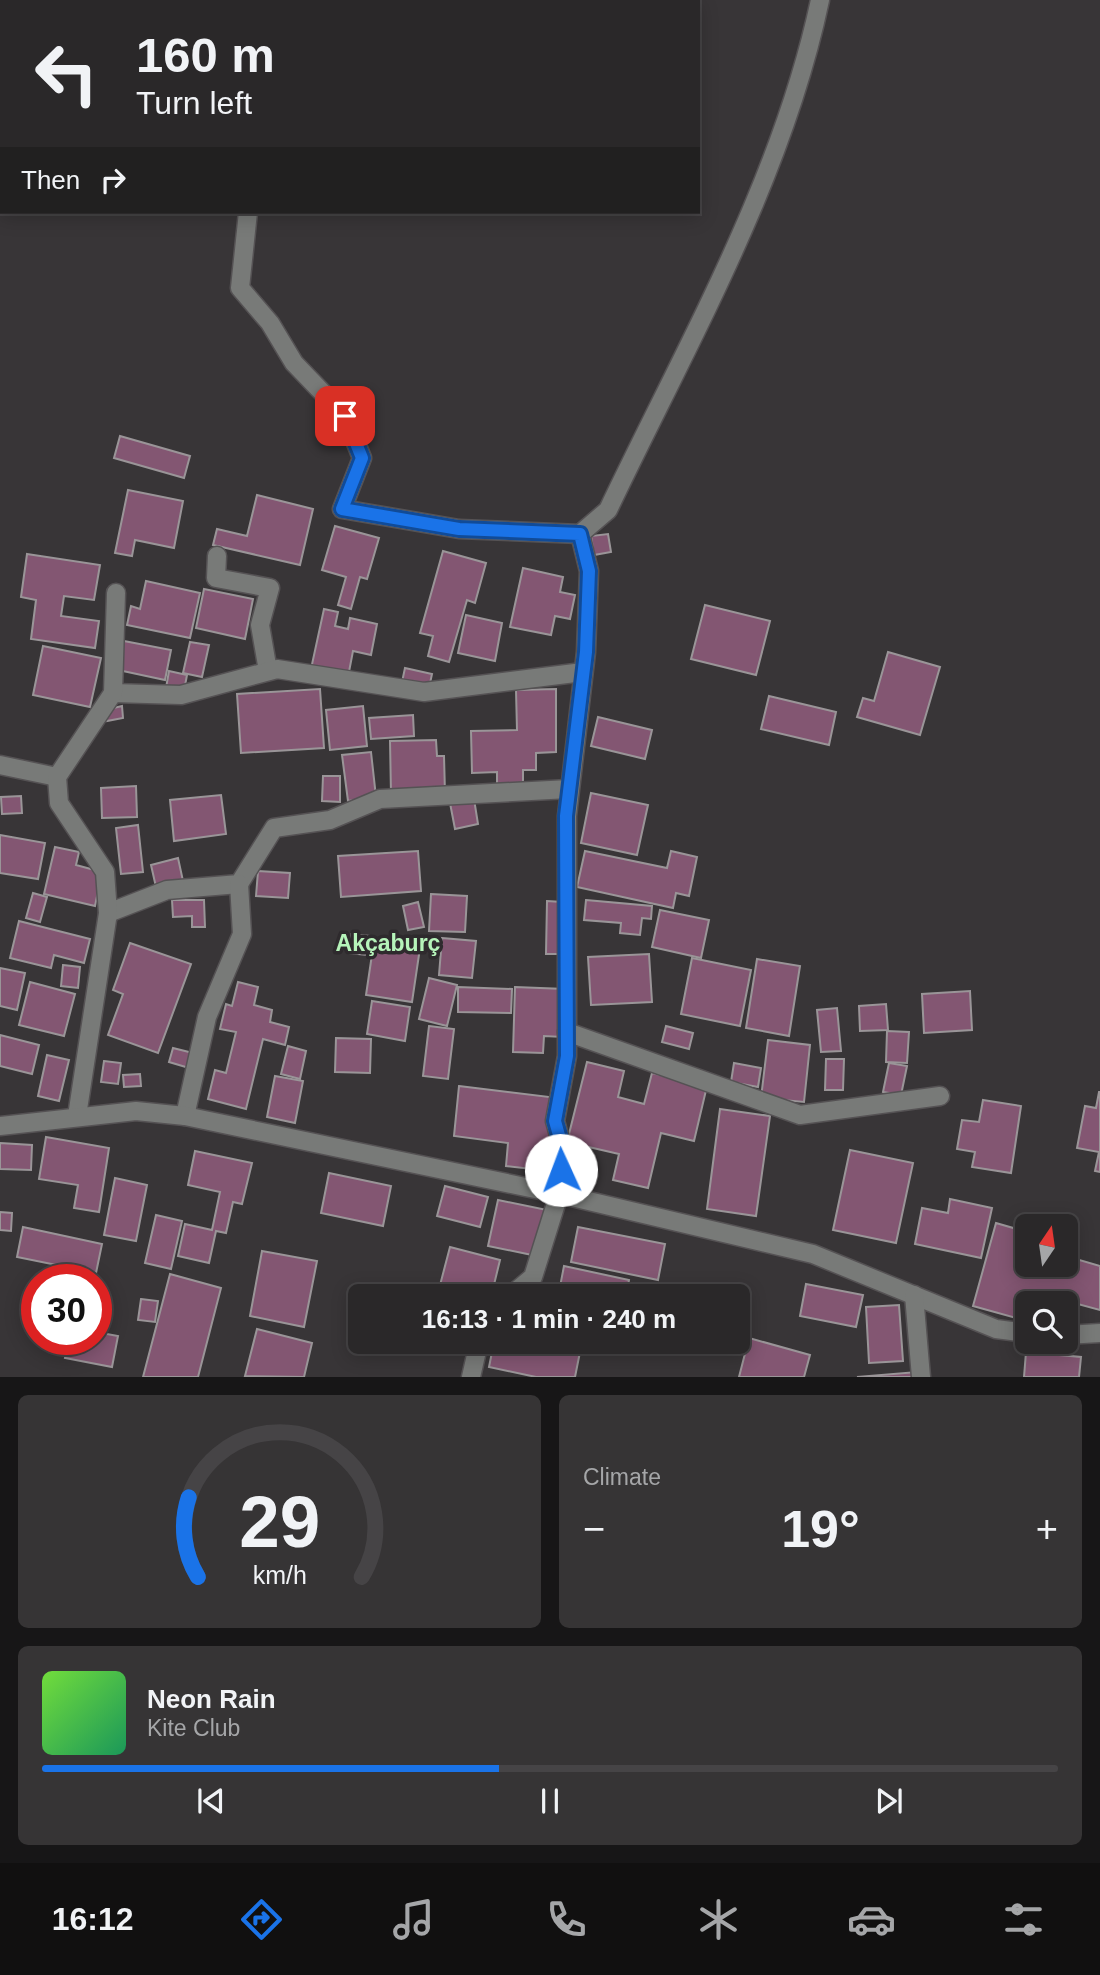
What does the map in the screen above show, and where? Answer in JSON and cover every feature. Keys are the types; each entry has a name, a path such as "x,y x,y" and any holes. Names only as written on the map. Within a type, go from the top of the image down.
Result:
{"street":[{"path":"248,214 240,288 270,323 294,363 345,416 362,458 342,509 459,529 580,534 608,510 762,189 785,132 804,70 820,0"},
{"path":"525,1284 533,1277 559,1194 562,1146 555,1121 567,1056 566,816 583,672 589,571 580,534"},
{"path":"217,556 216,578 270,588 260,625 268,671"},
{"path":"77,1116 108,913 105,872 59,803 57,777 113,693 116,593"},
{"path":"113,693 181,695 277,669 425,692 583,672"},
{"path":"0,765 57,777"},
{"path":"185,1116 207,1017 242,934 239,884 274,828 330,820 380,799 569,789"},
{"path":"108,913 167,890 239,884"},
{"path":"567,1032 800,1115 940,1096"},
{"path":"0,1126 136,1111 185,1116 559,1194 813,1254 996,1329 1015,1331"},
{"path":"914,1295 921,1377"},
{"path":"1078,1334 1100,1333"},
{"path":"471,1377 476,1354"}],"building":[{"path":"120,436 190,456 184,478 114,458"},
{"path":"128,490 183,501 174,548 135,540 132,556 115,553"},
{"path":"257,495 313,509 300,565 213,545 217,529 247,536"},
{"path":"335,526 379,538 367,579 360,577 351,609 338,605 346,577 322,570"},
{"path":"608,534 611,552 594,555 591,536"},
{"path":"443,551 486,563 475,603 467,600 449,662 428,656 433,636 420,633"},
{"path":"27,554 100,565 94,600 64,596 61,616 99,621 95,648 31,639 36,600 21,597"},
{"path":"523,568 563,577 560,592 575,595 570,619 555,616 551,635 510,627"},
{"path":"146,581 200,593 190,638 127,625 131,606 140,609"},
{"path":"204,589 253,599 245,639 196,628"},
{"path":"705,605 770,621 756,675 691,659"},
{"path":"324,609 338,612 335,626 348,629 350,618 377,624 371,655 353,651 348,677 311,669"},
{"path":"466,615 502,623 495,661 458,653"},
{"path":"124,641 171,650 165,680 118,670"},
{"path":"190,642 209,645 202,677 183,673"},
{"path":"43,646 101,658 90,707 33,695"},
{"path":"888,652 940,667 920,735 857,717 863,698 874,701"},
{"path":"405,668 432,674 429,688 402,682"},
{"path":"169,671 187,675 184,691 166,688"},
{"path":"320,689 324,748 241,753 237,694"},
{"path":"556,689 556,752 536,753 536,770 523,770 523,786 497,787 497,772 472,773 471,731 517,730 516,690"},
{"path":"769,696 836,712 829,745 761,729"},
{"path":"122,706 123,718 107,721 105,710"},
{"path":"363,706 367,746 330,750 326,710"},
{"path":"413,715 414,736 371,739 369,718"},
{"path":"598,717 652,730 645,759 591,746"},
{"path":"436,740 437,756 444,756 445,793 391,794 390,741"},
{"path":"371,752 376,797 348,801 342,755"},
{"path":"323,776 340,776 340,802 322,801"},
{"path":"136,786 137,817 102,818 101,788"},
{"path":"591,793 648,805 637,855 581,843"},
{"path":"221,795 226,834 174,841 170,800"},
{"path":"21,796 22,813 2,814 1,797"},
{"path":"474,799 478,824 455,829 450,803"},
{"path":"138,825 143,872 121,874 116,828"},
{"path":"0,835 45,843 38,879 0,873"},
{"path":"55,847 79,852 76,865 102,872 95,906 44,894"},
{"path":"418,851 421,891 341,897 338,856"},
{"path":"585,851 667,868 671,851 697,857 689,896 676,893 673,908 577,887"},
{"path":"178,858 183,881 156,887 151,865"},
{"path":"258,871 290,873 288,898 256,896"},
{"path":"33,893 47,897 40,922 26,918"},
{"path":"431,894 467,896 465,932 429,931"},
{"path":"172,900 204,900 205,927 192,927 192,916 173,917"},
{"path":"586,900 652,906 651,919 642,918 640,935 620,933 621,923 584,920"},
{"path":"547,901 562,902 560,954 546,954"},
{"path":"418,902 424,927 408,930 403,906"},
{"path":"660,910 709,920 701,958 652,947"},
{"path":"19,921 90,939 84,963 54,955 51,968 10,958"},
{"path":"351,934 369,936 367,955 349,953"},
{"path":"442,938 476,941 472,978 439,975"},
{"path":"374,941 420,948 412,1002 366,995"},
{"path":"130,943 191,964 158,1053 108,1035 123,994 113,990"},
{"path":"649,954 652,1002 591,1005 588,957"},
{"path":"692,958 751,970 740,1026 681,1014"},
{"path":"757,959 800,966 789,1036 746,1028"},
{"path":"63,965 80,967 78,988 61,986"},
{"path":"0,968 25,973 17,1010 0,1006"},
{"path":"429,978 457,985 447,1026 419,1019"},
{"path":"30,982 75,994 64,1036 19,1025"},
{"path":"238,982 258,987 254,1005 272,1010 270,1022 289,1027 285,1045 263,1039 246,1109 208,1099 215,1070 226,1073 236,1032 220,1029 226,1004 232,1006"},
{"path":"458,987 512,989 511,1013 458,1012"},
{"path":"515,987 565,989 563,1037 544,1036 543,1053 513,1052"},
{"path":"970,991 972,1030 924,1033 922,994"},
{"path":"372,1001 410,1007 405,1041 367,1034"},
{"path":"886,1004 888,1030 860,1031 859,1006"},
{"path":"837,1008 841,1051 821,1052 817,1010"},
{"path":"429,1026 454,1029 448,1079 423,1076"},
{"path":"666,1026 693,1033 689,1049 662,1042"},
{"path":"887,1031 909,1032 907,1063 886,1062"},
{"path":"0,1035 39,1045 32,1074 0,1066"},
{"path":"336,1038 371,1039 370,1073 335,1072"},
{"path":"768,1040 810,1045 804,1102 761,1098"},
{"path":"288,1046 306,1051 300,1079 281,1074"},
{"path":"173,1048 193,1053 189,1068 169,1062"},
{"path":"47,1055 69,1060 59,1101 38,1096"},
{"path":"826,1059 844,1059 843,1090 825,1090"},
{"path":"104,1061 121,1063 118,1084 101,1082"},
{"path":"587,1062 624,1071 618,1097 644,1104 652,1073 707,1086 694,1141 661,1133 648,1188 613,1180 619,1154 567,1142"},
{"path":"734,1063 761,1068 758,1087 731,1082"},
{"path":"889,1063 907,1066 901,1095 883,1092"},
{"path":"140,1074 141,1086 124,1087 123,1075"},
{"path":"275,1076 303,1081 295,1123 267,1117"},
{"path":"459,1086 558,1098 549,1171 506,1166 508,1143 454,1136"},
{"path":"1099,1092 1100,1172 1095,1171 1099,1152 1077,1148 1085,1106 1096,1108"},
{"path":"983,1100 1021,1106 1011,1173 972,1167 975,1152 957,1149 962,1120 979,1122"},
{"path":"720,1109 770,1116 756,1216 707,1209"},
{"path":"46,1137 109,1148 99,1212 74,1208 78,1185 39,1179"},
{"path":"0,1143 32,1145 31,1170 0,1169"},
{"path":"850,1150 913,1163 896,1243 833,1230"},
{"path":"195,1151 252,1163 242,1204 233,1202 226,1233 216,1231 209,1263 178,1256 185,1224 212,1230 220,1192 188,1185"},
{"path":"329,1173 391,1186 383,1226 321,1213"},
{"path":"115,1178 147,1185 136,1241 104,1235"},
{"path":"445,1186 488,1197 480,1227 437,1216"},
{"path":"950,1199 992,1208 981,1258 915,1244 922,1208 948,1213"},
{"path":"498,1200 547,1210 537,1256 488,1246"},
{"path":"0,1212 12,1213 11,1231 0,1230"},
{"path":"156,1215 182,1221 171,1269 145,1263"},
{"path":"996,1223 1015,1229 1015,1278 1078,1278 1078,1260 1100,1266 1100,1310 1078,1304 1078,1291 1015,1291 1015,1318 973,1306"},
{"path":"23,1227 102,1244 98,1264 52,1264 17,1257"},
{"path":"578,1227 665,1244 658,1280 571,1262"},
{"path":"450,1247 500,1260 494,1284 440,1284"},
{"path":"262,1251 317,1261 304,1327 250,1316"},
{"path":"564,1266 629,1280 628,1284 561,1284"},
{"path":"170,1274 221,1288 198,1377 143,1377"},
{"path":"806,1284 863,1295 856,1327 800,1316"},
{"path":"141,1299 158,1301 155,1322 138,1320"},
{"path":"899,1305 903,1361 869,1363 866,1307"},
{"path":"257,1329 312,1343 304,1377 245,1376"},
{"path":"112,1335 118,1336 112,1367 65,1358 66,1355 112,1355"},
{"path":"750,1338 810,1355 804,1377 739,1377 745,1354 750,1354"},
{"path":"492,1354 580,1354 575,1377 536,1377 489,1367"},
{"path":"1026,1354 1081,1357 1079,1377 1024,1377"},
{"path":"917,1372 918,1377 857,1377"}],"district":[{"name":"Akçaburç","path":"388,943"}],"route":[{"path":"345,416 362,458 342,509 459,529 580,534 589,571 586,652 566,816 567,1056 555,1121 562,1146 561,1170"}]}
